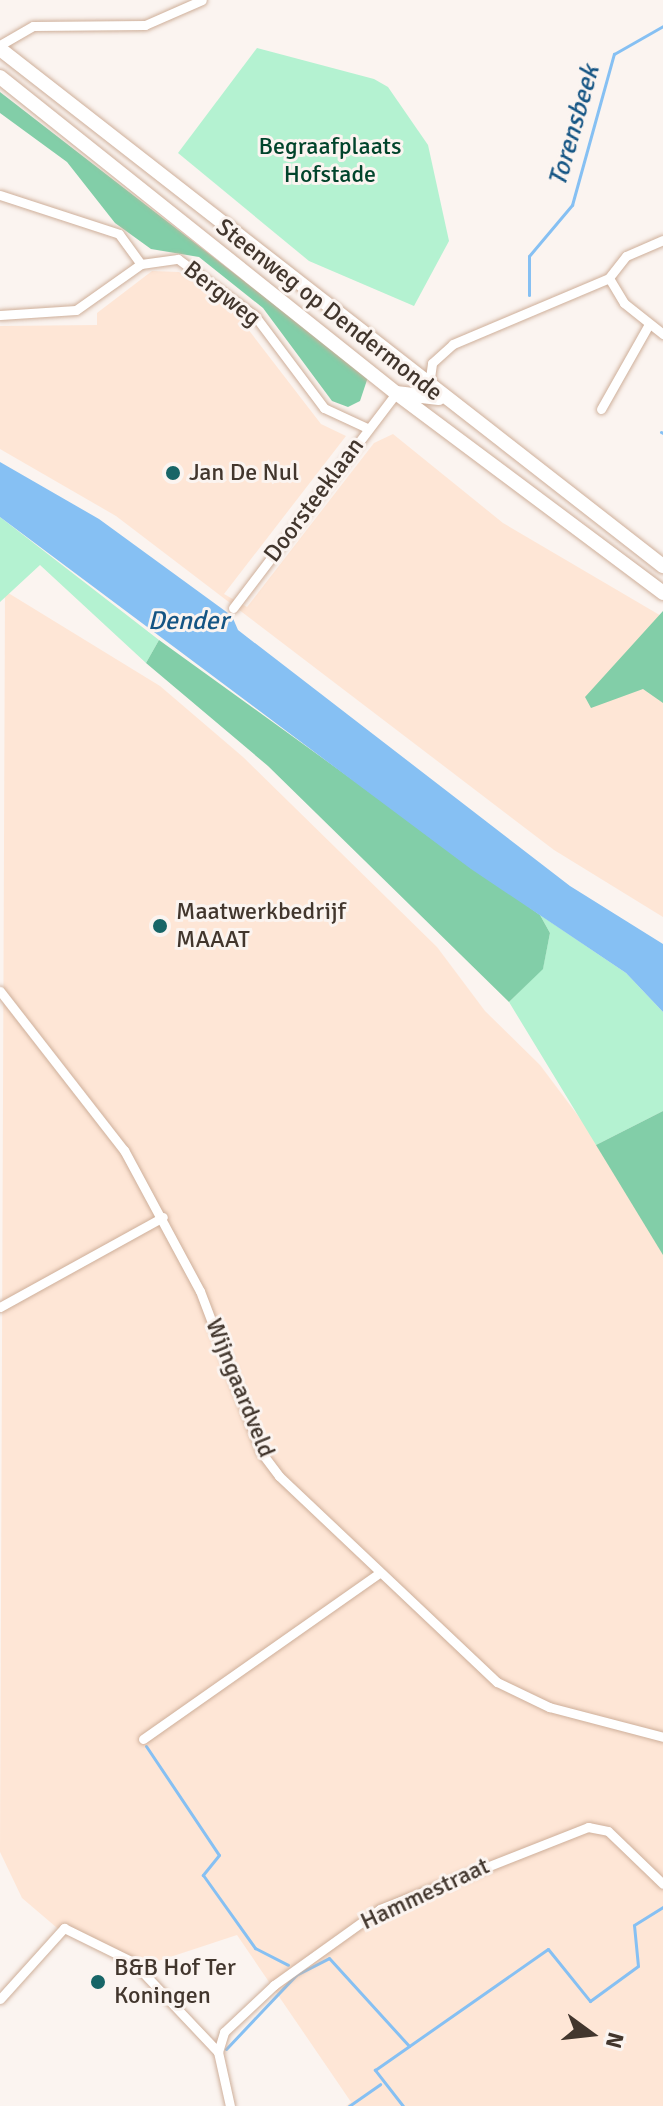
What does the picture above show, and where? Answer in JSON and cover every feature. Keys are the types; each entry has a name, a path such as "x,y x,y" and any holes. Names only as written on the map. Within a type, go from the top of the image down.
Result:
{"main road":[{"name":"Steenweg op Dendermonde","path":"0,47 442,399 663,566"},
{"name":"Steenweg op Dendermonde","path":"0,77 396,393 663,593"},
{"path":"389,356 403,377 396,393 442,399"}],"street":[{"path":"0,47 33,26 145,25 202,0"},
{"path":"0,195 119,234 141,264 76,310 0,315"},
{"path":"430,388 432,363 453,344 598,279 609,278 626,256 663,240"},
{"name":"Bergweg","path":"141,264 167,258 189,263 264,325 324,408 367,428"},
{"path":"609,278 648,326 663,334"},
{"path":"601,409 648,326"},
{"name":"Doorsteeklaan","path":"233,608 396,393"},
{"name":"Wijngaardveld","path":"0,991 74,1080 163,1217 233,1368 261,1452 379,1573 497,1682 549,1707 663,1737"},
{"path":"0,1307 163,1217"},
{"path":"143,1739 379,1573"},
{"name":"Hammestraat","path":"218,2052 224,2032 257,2000 349,1930 499,1859 599,1827 663,1884"},
{"path":"0,1999 64,1928 133,1962 218,2052 230,2106"}],"shaded area":[{"path":"152,271 179,272 234,311 321,424 346,436 224,594 247,607 374,443 393,434 503,523 663,617 663,917 554,850 116,516 0,449 0,326 97,325 97,313"},
{"path":"5,591 160,686 243,757 437,947 485,1011 540,1065 663,1229 663,2106 346,2106 351,2102 237,1935 146,1965 63,1933 22,1898 0,1852"}],"green space":[{"name":"Begraafplaats Hofstade","path":"257,48 374,79 388,87 428,145 449,241 414,306 309,261 178,153"},
{"path":"0,92 368,377 360,401 348,407 332,401 263,308 199,257 151,249 115,223 67,162 0,113"},
{"path":"0,517 159,640 146,663 40,565 0,602"},
{"path":"663,611 663,703 643,689 591,708 585,697"},
{"path":"159,640 540,915 550,933 543,969 509,1002 268,766 146,663"},
{"path":"540,915 626,973 663,1012 663,1111 596,1145 509,1002 543,968 550,933"},
{"path":"663,1111 663,1255 596,1145"}],"water":[{"name":"Dender","path":"0,462 99,519 232,616 238,630 570,886 663,944 663,1012 626,973 471,869 0,517"}],"waterway":[{"name":"Torensbeek","path":"529,295 529,256 572,205 614,54 663,26"},
{"path":"146,1746 219,1855 203,1875 255,1948 288,1965"},
{"path":"403,2106 375,2070 548,1949 590,2001 638,1966 634,1925 663,1907"},
{"path":"226,2049 296,1975 329,1958 409,2046"},
{"path":"349,2106 380,2084"}],"place":[{"name":"Jan De Nul","path":"173,473"},
{"name":"Maatwerkbedrijf MAAAT","path":"160,926"},
{"name":"B&B Hof Ter Koningen","path":"98,1982"}]}
